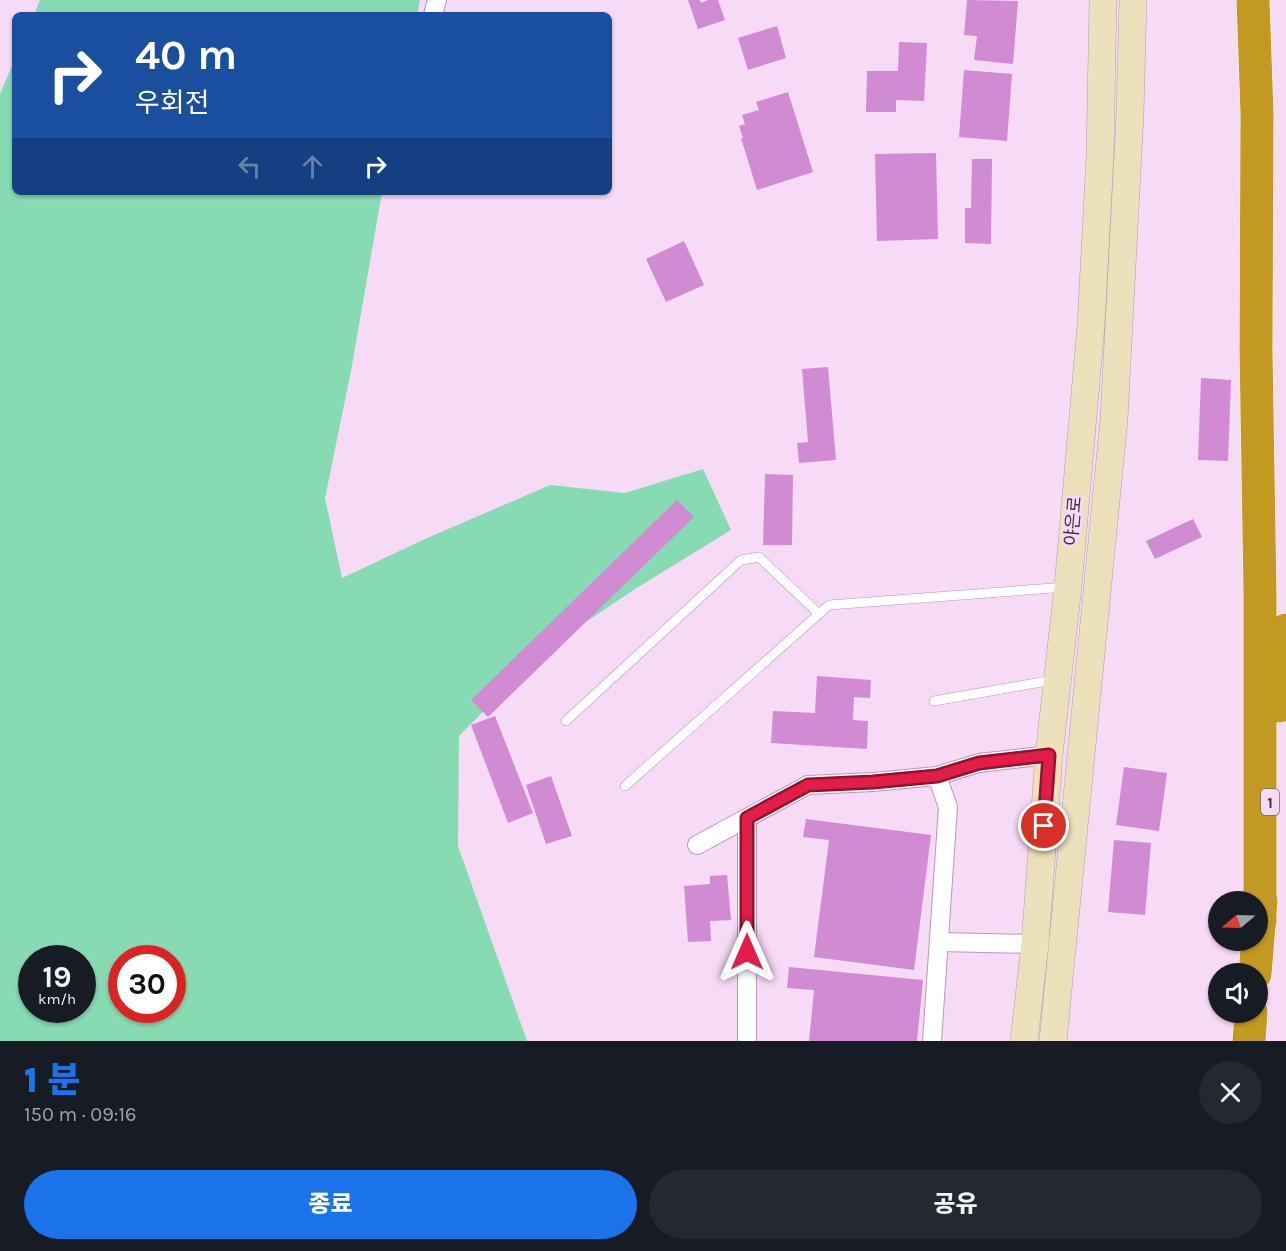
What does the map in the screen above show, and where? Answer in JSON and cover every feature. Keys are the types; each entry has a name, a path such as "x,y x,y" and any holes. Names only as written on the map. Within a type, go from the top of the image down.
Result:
{"highway":[{"path":"1253,0 1257,113 1256,350 1260,594 1260,891"},
{"name":"1","path":"1263,891 1286,630"},
{"path":"1249,1041 1250,1023"}],"main road":[{"name":"야은로","path":"1024,1041 1035,944 1049,755 1068,587 1091,325 1100,157 1102,0"},
{"name":"야은로","path":"1053,1041 1114,419 1130,114 1133,0"}],"street":[{"path":"697,845 808,785 937,776 979,763 1049,755"},
{"path":"932,1041 948,807 937,776"},
{"path":"747,818 747,1041"},
{"path":"939,942 1035,944"}],"lane":[{"path":"566,721 741,560 759,557 819,614"},
{"path":"626,786 829,605 1068,587"},
{"path":"934,701 1057,680"}],"green space":[{"path":"40,0 420,0 418,12 35,12"},
{"path":"12,66 12,195 381,195 351,371 325,498 342,578 550,485 625,493 703,469 731,530 635,589 544,650 459,736 458,846 527,1041 0,1041 0,94"}],"building":[{"path":"688,0 700,0 701,3 718,0 725,20 698,29"},
{"path":"967,0 1018,1 1013,64 974,60 977,36 964,35"},
{"path":"777,26 786,58 748,70 738,38"},
{"path":"899,42 927,43 924,101 896,100 896,112 866,112 867,71 898,71"},
{"path":"964,70 1012,74 1007,141 959,137"},
{"path":"788,92 813,172 757,190 741,138 743,138 739,126 745,124 742,115 759,110 756,102"},
{"path":"936,153 938,239 877,241 875,154"},
{"path":"972,159 992,159 991,244 965,243 965,208 971,208"},
{"path":"684,241 704,285 666,302 646,259"},
{"path":"828,367 836,460 799,463 797,443 808,442 802,369"},
{"path":"1201,378 1231,380 1228,461 1198,460"},
{"path":"765,474 793,475 792,545 763,545"},
{"path":"677,500 694,517 488,717 471,700"},
{"path":"1193,519 1202,537 1155,559 1146,541"},
{"path":"817,676 871,680 870,698 854,697 853,720 868,721 867,749 771,743 773,711 815,713"},
{"path":"495,716 533,813 508,823 471,725"},
{"path":"1124,767 1167,773 1159,831 1116,825"},
{"path":"551,776 572,836 546,844 526,785"},
{"path":"806,819 931,835 914,970 814,957 829,840 803,837"},
{"path":"1114,840 1151,843 1145,915 1108,912"},
{"path":"727,875 731,920 710,921 711,941 688,942 684,886 710,884 710,876"},
{"path":"789,967 923,980 917,1041 809,1041 814,990 787,988"}],"route":[{"path":"747,952 747,818 808,785 937,776 979,763 1049,755 1044,826"}]}
